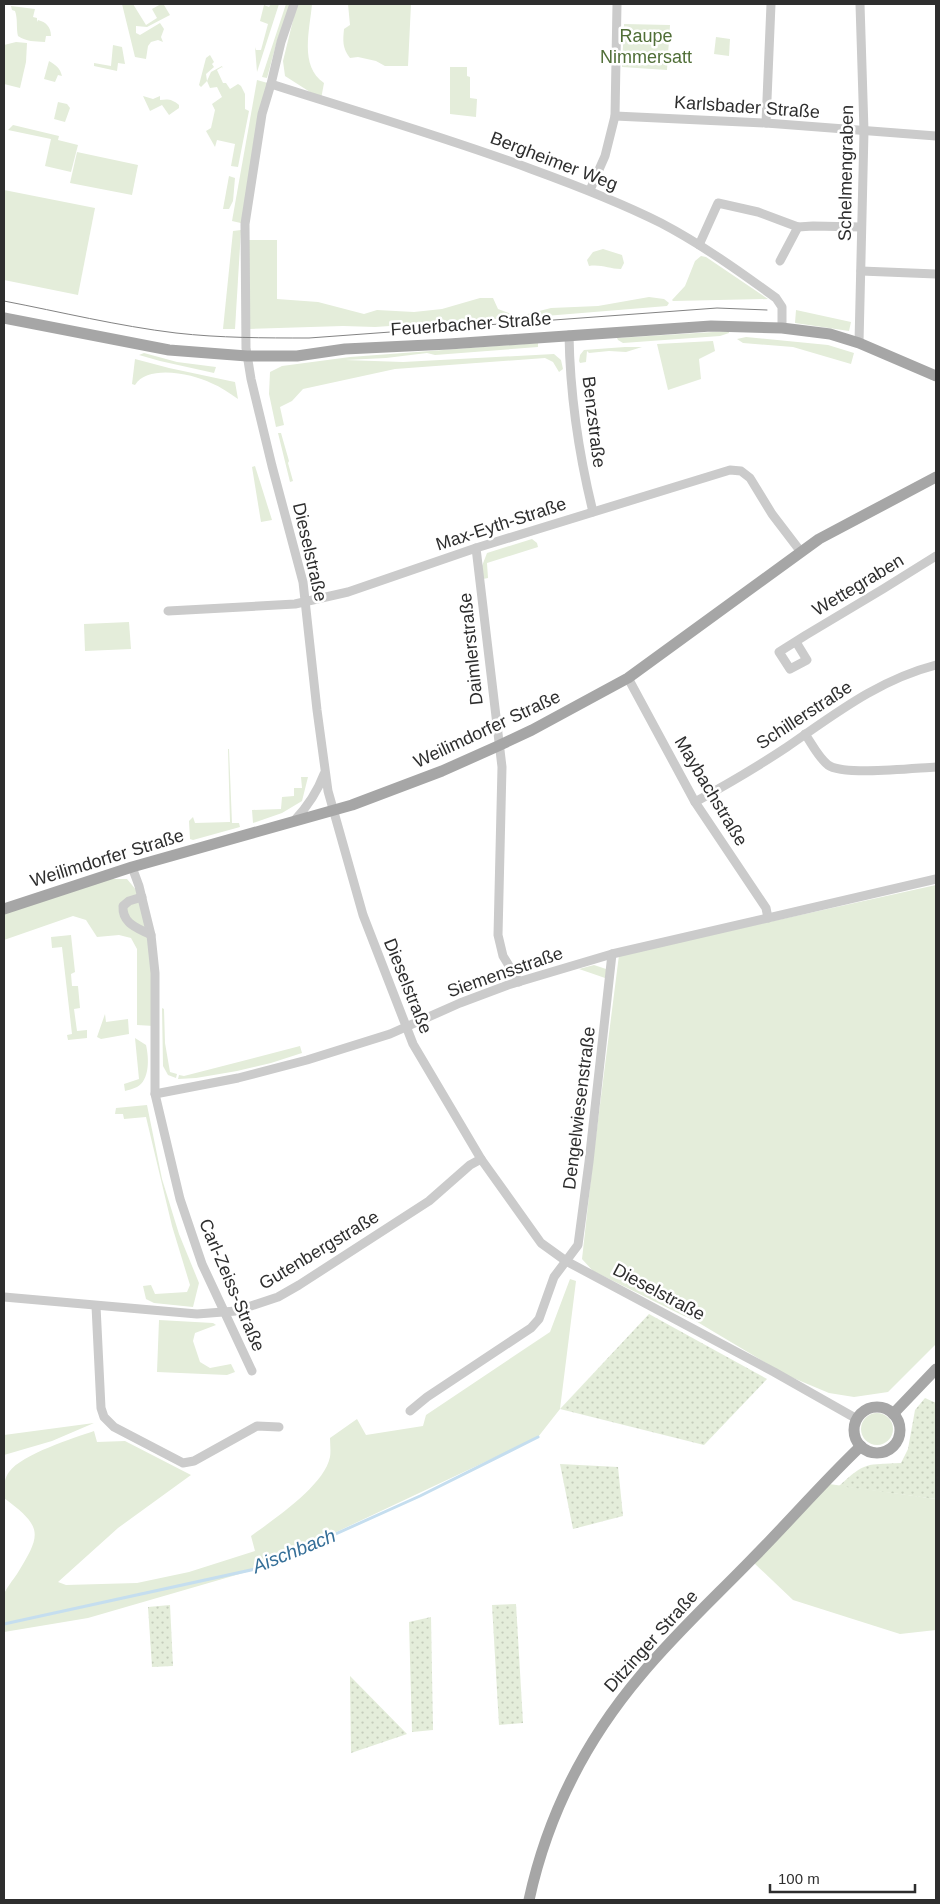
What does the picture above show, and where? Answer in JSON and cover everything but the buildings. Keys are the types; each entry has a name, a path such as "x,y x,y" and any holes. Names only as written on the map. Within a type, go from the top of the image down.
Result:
{"main road":[{"name":"Feuerbacher Straße","path":"4,318 169,350 246,356 298,356 345,349 711,326 782,328 830,334 859,343 936,376"},
{"name":"Weilimdorfer Straße","path":"4,909 132,867 333,811 422,779 498,746 532,730 628,678 820,539 936,477"},
{"path":"893,1414 936,1370"},
{"path":"874,1407 888,1409 893,1414 898,1419 900,1433 893,1446 888,1450 874,1452 861,1446 855,1433 857,1419 867,1409 874,1407"},
{"name":"Ditzinger Straße","path":"529,1900 539,1862 559,1807 588,1748 620,1702 664,1649 861,1446"}],"street":[{"name":"Dieselstraße","path":"294,4 281,42 262,114 245,224 246,356 272,466 303,582 324,774 362,915 406,1027 413,1044 481,1159 541,1243 566,1261 857,1419"},
{"path":"590,190 605,156 615,116 617,4"},
{"path":"766,123 770,4"},
{"name":"Schelmengraben","path":"859,343 864,132 860,4"},
{"name":"Bergheimer Weg","path":"271,84 464,144 590,190 660,222 699,245 780,302 782,306 782,328"},
{"name":"Karlsbader Straße","path":"615,116 766,123 864,132 936,136"},
{"path":"699,245 718,203 758,212 798,227 862,227"},
{"path":"780,261 798,227"},
{"path":"861,271 936,274"},
{"name":"Benzstraße","path":"569,335 576,428 584,477 593,512"},
{"name":"Max-Eyth-Straße","path":"168,611 295,604 348,592 476,548 730,470 741,471 750,478 772,514 801,552"},
{"name":"Daimlerstraße","path":"476,548 502,767 498,935 503,956 519,982"},
{"name":"Wettegraben","path":"796,642 936,556"},
{"name":"Schillerstraße","path":"695,802 806,734 868,692 898,678 936,665"},
{"name":"Maybachstraße","path":"628,678 695,802 766,908 768,918"},
{"path":"806,734 818,754 829,765 838,769 870,770 936,767"},
{"path":"292,822 305,809 318,791 324,774"},
{"path":"132,867 142,897 151,935 155,972 155,1094"},
{"name":"Siemensstraße","path":"155,1094 272,1070 376,1038 460,1003 519,982 612,954 936,879"},
{"path":"142,897 130,901 123,906 123,914 126,920 151,935"},
{"name":"Dengelwiesenstraße","path":"566,1261 578,1245 580,1235 612,954"},
{"name":"Carl-Zeiss-Straße","path":"155,1094 180,1199 202,1264 252,1371"},
{"name":"Gutenbergstraße","path":"4,1297 197,1314 236,1311 260,1304 285,1293 429,1201 470,1165 481,1159"},
{"path":"410,1412 427,1397 531,1328 539,1319 554,1277 566,1261"},
{"path":"96,1306 101,1408 104,1417 114,1427 183,1463 194,1461 257,1426 279,1427"}],"green space":[{"path":"122,4 133,4 146,25 157,18 152,9 161,4 164,5 170,15 147,27 136,26 136,33 140,35 160,23 164,29 161,37 163,42 158,40 151,42 148,46 146,59 135,57"},
{"path":"271,4 279,4 257,72 255,47 256,50 261,50 268,24 260,21 264,5 269,7"},
{"path":"286,4 291,4 277,41 267,78 262,77"},
{"path":"297,4 312,4 308,36 309,57 311,67 316,76 324,83 321,99 285,76 283,61"},
{"path":"348,4 411,4 408,66 385,66 376,61 358,57 350,58 344,47 343,40 344,29 350,25"},
{"path":"11,6 35,9 33,17 37,18 37,22 38,20 48,25 51,36 46,36 45,42 28,40 18,36 16,14"},
{"name":"Raupe Nimmersatt","path":"624,24 670,25 667,70 622,67"},
{"path":"716,37 730,39 729,56 714,54"},
{"path":"16,42 27,43 26,62 20,88 4,84 4,45"},
{"path":"113,45 122,47 125,64 118,63 117,71 94,66 94,63 111,66"},
{"path":"210,55 214,62 212,64 214,67 206,74 207,81 201,87 199,85 206,58"},
{"path":"49,61 57,67 62,76 58,75 55,82 44,79"},
{"path":"222,66 223,69 222,67 217,70 223,83 226,83 230,89 238,84 245,94 245,109 249,111 238,167 231,166 235,144 217,140 215,147 206,131 211,128 215,110 212,104 222,97 217,87 210,88 207,81 211,72"},
{"path":"450,67 467,67 467,76 470,77 470,98 477,99 476,117 450,114"},
{"path":"257,80 271,84 245,224 232,221"},
{"path":"143,96 153,99 160,96 160,100 172,101 179,105 179,108 169,115 162,105 150,111"},
{"path":"58,102 67,104 70,108 65,122 54,119"},
{"path":"13,125 59,136 58,140 78,145 71,172 45,166 51,139 8,130"},
{"path":"77,152 138,165 132,195 70,183"},
{"path":"229,176 235,178 233,201 229,209 223,209"},
{"path":"4,190 95,208 78,295 4,280"},
{"path":"241,230 235,329 223,329 233,231"},
{"path":"248,240 277,240 277,299 318,302 364,314 377,310 414,312 442,309 480,298 493,298 498,309 514,315 509,318 375,327 343,326 249,329"},
{"path":"603,249 622,255 624,263 621,269 589,266 587,260 593,252"},
{"path":"701,256 706,257 768,299 673,301 685,286 695,261"},
{"path":"649,297 664,299 669,303 667,306 521,318 520,316 551,308 598,306"},
{"path":"796,310 851,322 849,331 795,323"},
{"path":"729,331 729,333 720,336 623,343 617,338"},
{"path":"746,337 828,345 854,353 851,364 793,347 743,343 737,339"},
{"path":"713,341 715,351 699,359 701,379 668,390 657,344"},
{"path":"538,343 538,347 345,360 403,362 554,354 561,360 563,369 559,372 553,362 545,358 395,369 303,389 292,401 280,407 284,425 276,427 269,394 270,372 282,366 350,357"},
{"path":"642,347 626,352 589,353 587,351 586,362 580,363 579,361 580,355 584,350"},
{"path":"144,353 177,362 216,367 214,373 139,355"},
{"path":"135,359 235,382 238,399 215,385 182,374 160,373 150,375 141,379 135,385 132,384"},
{"path":"278,433 281,433 289,461 293,481 290,482"},
{"path":"255,466 272,520 261,522 252,467"},
{"path":"301,512 316,563 311,564 297,513"},
{"path":"532,539 537,543 538,547 487,563 488,578 483,579 482,566 487,553"},
{"path":"129,622 131,649 85,651 84,624"},
{"path":"228,749 232,823 239,823 240,827 193,840 190,839 189,821 193,817 195,823 230,822"},
{"path":"301,777 308,777 302,801 282,813 253,823 252,810 281,809 282,797 294,796 294,788 302,788"},
{"path":"91,879 127,879 142,897 151,935 154,1026 137,1025 137,949 131,938 119,935 97,937 86,920 73,916 4,940 4,913"},
{"path":"936,885 936,1344 888,1392 854,1397 829,1393 786,1375 694,1320 593,1271 582,1259 619,955"},
{"path":"71,935 75,972 71,974 72,986 78,986 80,1008 74,1009 77,1031 87,1030 87,1038 68,1040 67,1035 72,1034 62,947 52,948 51,937"},
{"path":"594,965 609,970 608,979 579,969"},
{"path":"162,1008 164,1009 165,1043 170,1072 177,1074 176,1078 168,1075 163,1066"},
{"path":"105,1014 106,1022 128,1019 129,1034 101,1039 97,1037"},
{"path":"135,1038 146,1045 148,1068 141,1084 125,1091 124,1084 139,1079"},
{"path":"300,1046 302,1053 271,1063 237,1071 178,1079 179,1075 184,1076"},
{"path":"147,1105 162,1179 179,1234 199,1283 193,1307 154,1303 146,1299 143,1286 151,1285 155,1294 187,1292 190,1285 172,1226 146,1117 124,1119 123,1114 115,1114 116,1108"},
{"path":"570,1279 576,1281 560,1409 538,1437 260,1568 88,1618 4,1632 4,1594 25,1560 34,1540 32,1524 26,1516 4,1498 4,1485 7,1475 25,1459 49,1447 94,1431 97,1442 125,1441 191,1475 118,1528 58,1582 66,1585 137,1583 189,1572 255,1551 251,1536 297,1501 326,1468 330,1457 330,1438 357,1419 366,1435 423,1426 426,1415 550,1332"},
{"path":"649,1314 767,1379 704,1445 560,1409"},
{"path":"159,1320 213,1323 216,1325 195,1333 193,1341 200,1362 210,1368 231,1364 235,1372 227,1375 157,1372"},
{"path":"925,1398 936,1403 936,1499 839,1486 861,1468 880,1464 901,1463 908,1449 915,1410"},
{"path":"877,1413 883,1414 888,1418 892,1423 892,1435 888,1440 883,1444 877,1445 871,1444 866,1440 862,1435 861,1429 862,1423 866,1418 871,1414"},
{"path":"94,1423 52,1441 4,1455 4,1435"},
{"path":"560,1464 618,1467 623,1516 573,1529"},
{"path":"829,1484 936,1499 936,1630 900,1634 793,1600 754,1563"},
{"path":"516,1604 523,1723 499,1725 492,1605"},
{"path":"170,1605 173,1666 152,1667 148,1607"},
{"path":"431,1617 433,1730 412,1732 409,1622"},
{"path":"350,1676 407,1734 351,1753"}],"waterway":[{"name":"Aischbach","path":"4,1624 260,1568 420,1496 538,1437"}],"tram line":[{"path":"4,301 154,330 209,336 259,338 309,338 717,308 767,310"}]}
